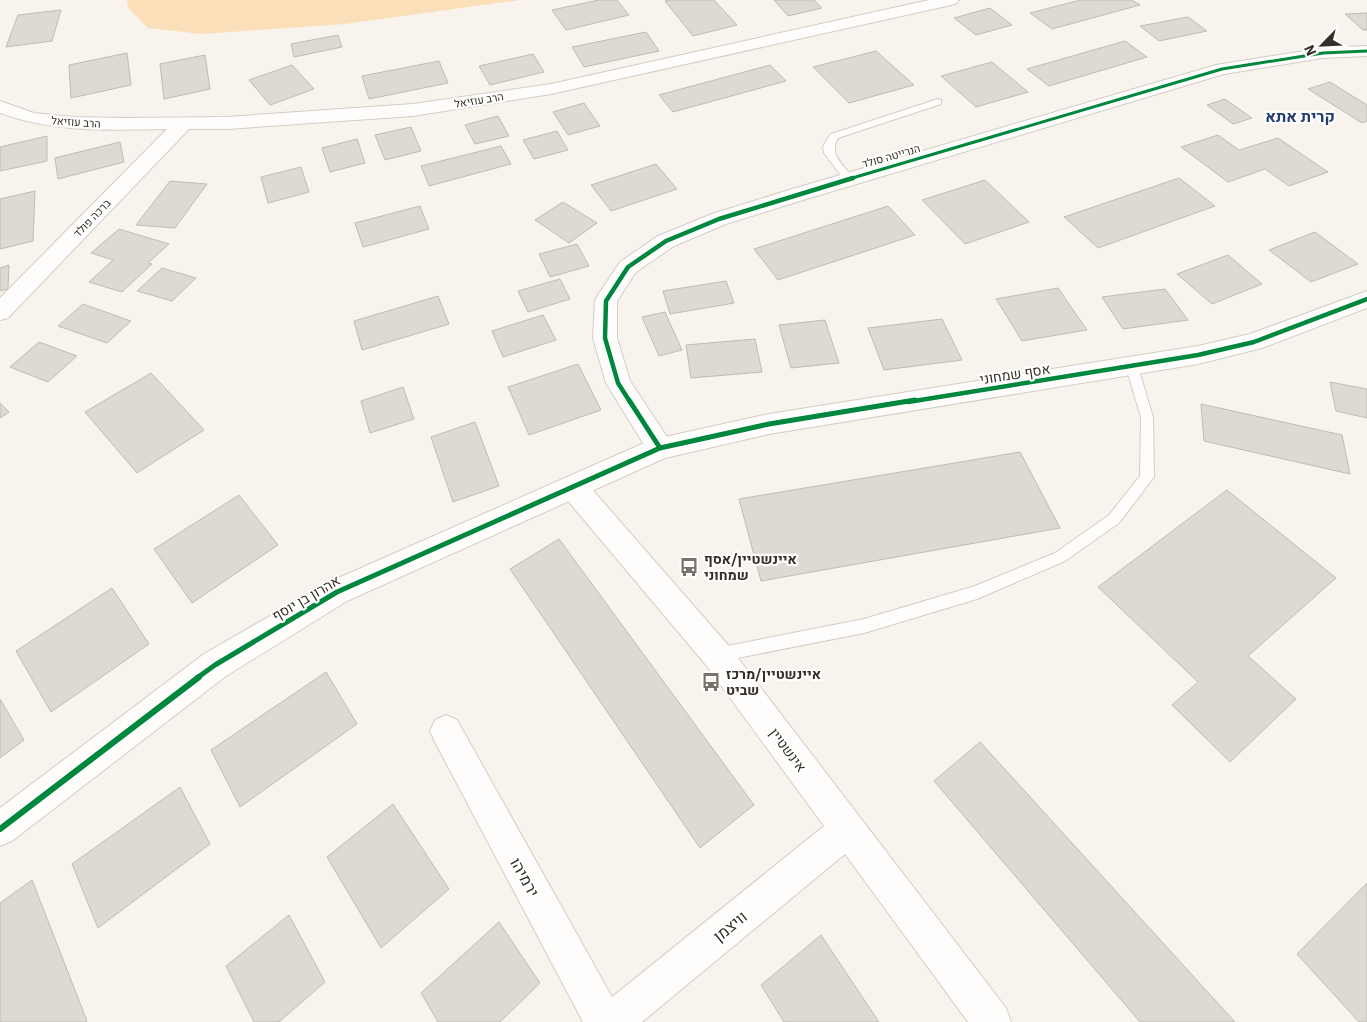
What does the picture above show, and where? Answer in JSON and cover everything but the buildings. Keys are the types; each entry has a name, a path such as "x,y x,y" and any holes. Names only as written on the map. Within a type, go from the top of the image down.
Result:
{"street":[{"name":"הרב עוזיאל","path":"0,107 31,118 73,123 184,124 227,123 413,110 551,89 951,0"},
{"name":"הנרייטה סולד","path":"660,448 618,383 605,338 606,301 628,267 666,242 719,218 1222,69 1314,54 1367,51"},
{"name":"ברכה פולד","path":"0,312 184,124"},
{"name":"אסף שמחוני","path":"660,448 769,424 1198,355 1254,342 1367,299"},
{"name":"אהרון בן יוסף","path":"0,830 215,665 337,592 660,448"},
{"name":"אינשטיין","path":"573,487 717,655 992,1022"},
{"name":"ירמיהו","path":"446,731 604,1022"},
{"name":"וויצמן","path":"612,1022 847,830"}],"lane":[{"path":"849,179 829,153 828,146 834,136 938,102"},
{"path":"717,655 864,626 976,592 1060,557 1114,519 1147,477 1147,417 1132,366"}],"shaded area":[{"path":"127,0 520,0 345,24 202,34 148,28 128,8"}],"cycle path":[{"path":"660,448 618,383 605,338 606,301 628,267 666,241 719,219 796,195 1222,69 1323,53 1367,51"},
{"path":"0,829 215,665 337,592 660,448 769,424 1198,355 1254,342 1367,299"}],"place":[{"name":"איינשטיין/אסף שמחוני","path":"689,567"},
{"name":"איינשטיין/מרכז שביט","path":"711,682"}],"district":[{"name":"קרית אתא","path":"1300,116"}]}
